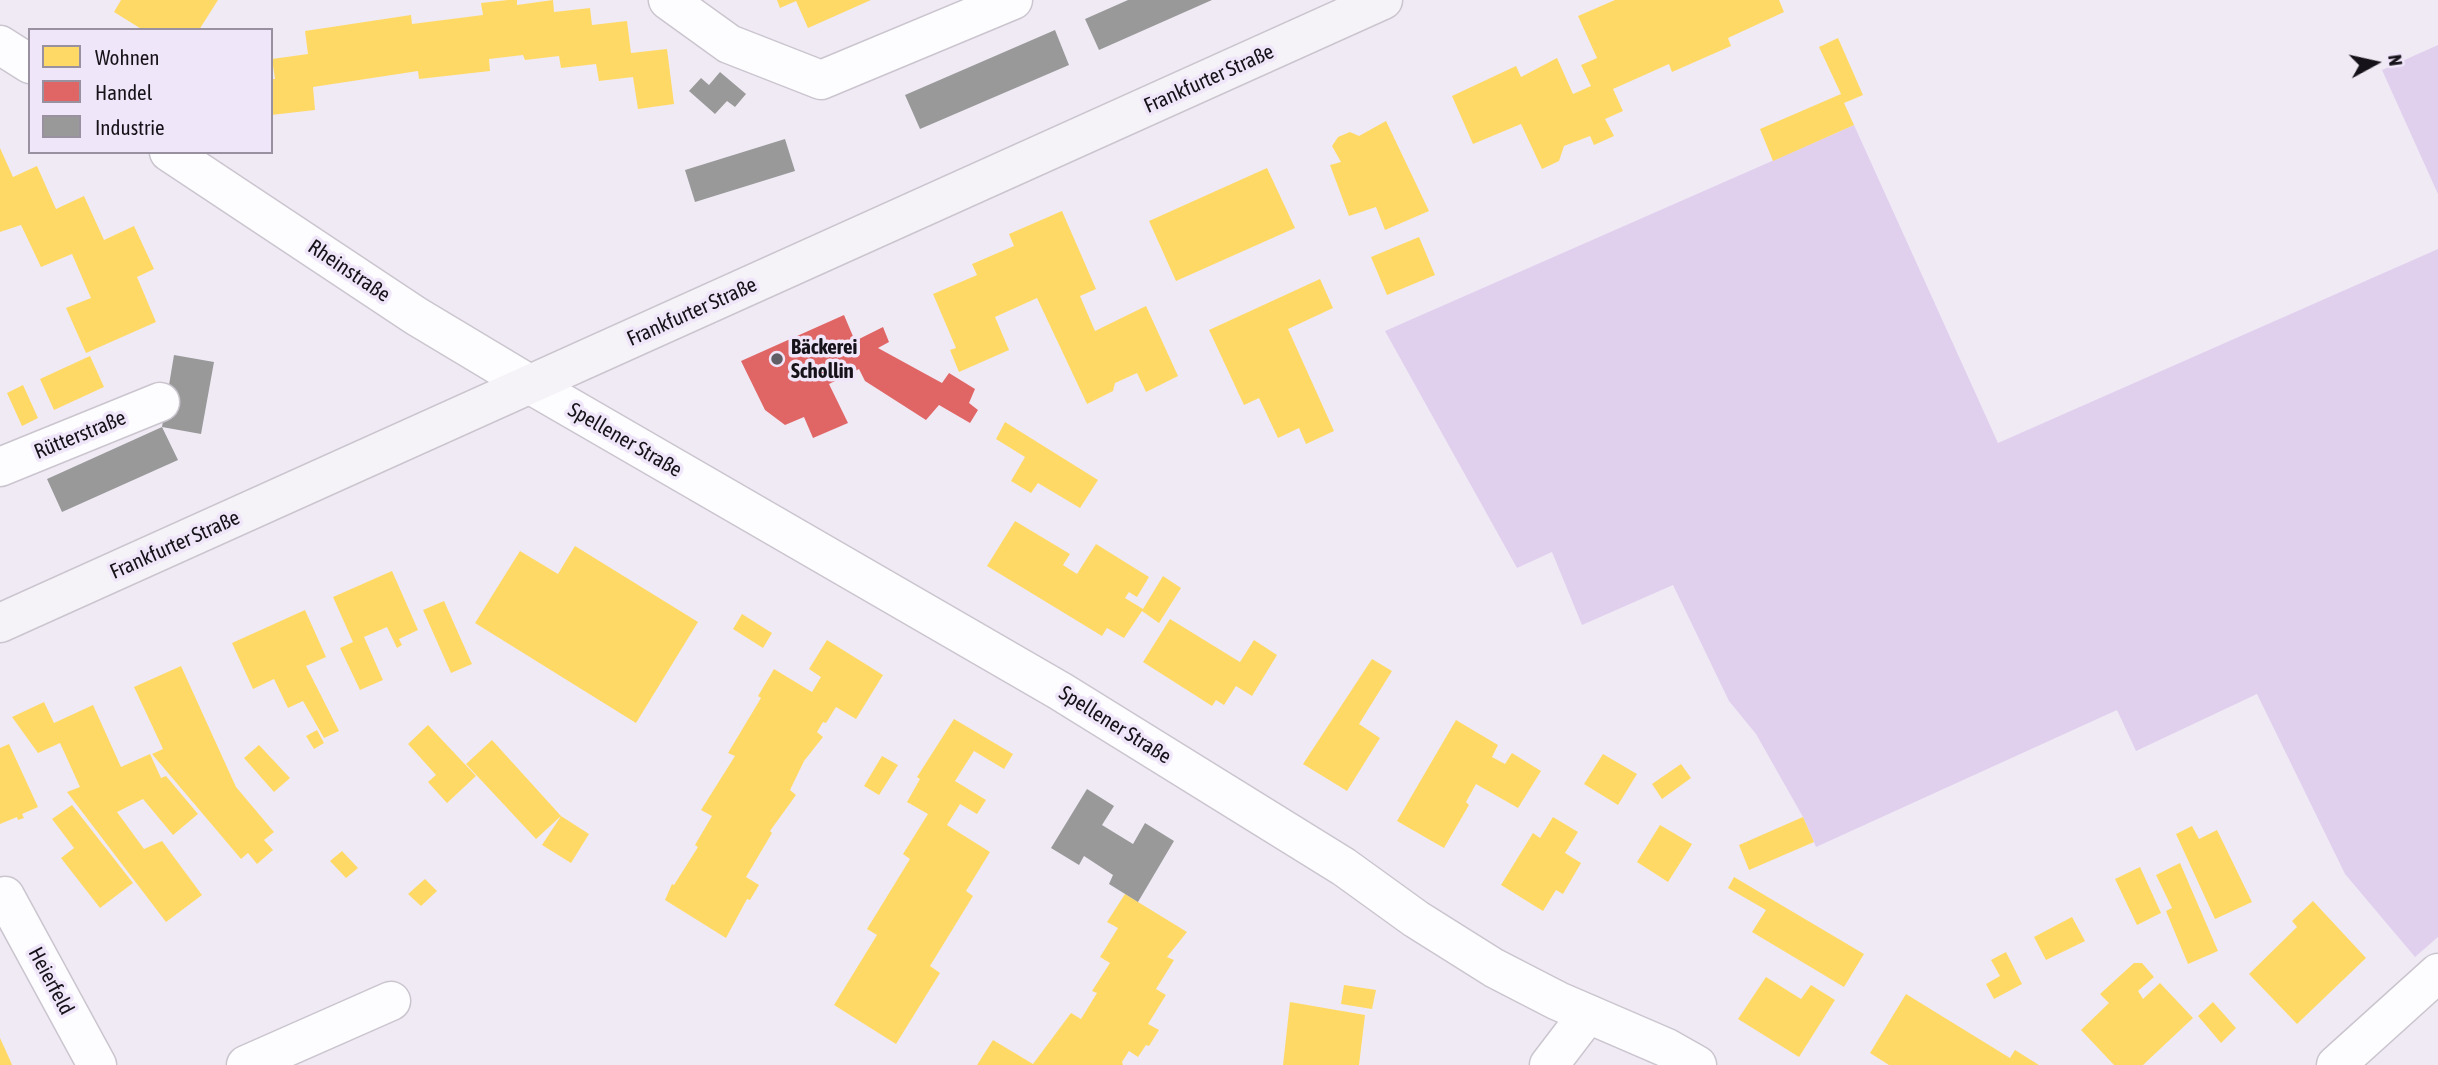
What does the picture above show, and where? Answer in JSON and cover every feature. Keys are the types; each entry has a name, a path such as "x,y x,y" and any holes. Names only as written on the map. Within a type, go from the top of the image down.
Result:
{"main road":[{"name":"Frankfurter Straße","path":"0,623 1383,0"}],"street":[{"path":"668,0 729,44 821,80 1013,0"},
{"path":"0,45 28,63"},
{"name":"Rheinstraße","path":"172,154 416,316 531,385"},
{"name":"Spellener Straße","path":"531,385 1060,691 1344,867 1416,919 1494,968 1588,1014 1667,1048 1697,1065"},
{"name":"Rütterstraße","path":"0,467 160,402"},
{"name":"Heierfeld","path":"3,897 97,1065"},
{"path":"2336,1065 2438,973"},
{"path":"246,1065 391,1001"},
{"path":"1549,1065 1588,1014"}],"shaded area":[{"path":"2438,45 2438,194 2382,70"},
{"path":"1854,125 1998,443 2438,249 2438,937 2415,957 2345,874 2257,694 2136,751 2117,710 1816,847 1803,817 1756,734 1729,701 1673,585 1582,625 1552,552 1517,568 1385,331"}],"building: Wohnen":[{"path":"121,0 218,0 200,28 140,28 114,12"},
{"path":"517,0 517,5 553,0 554,12 590,8 592,25 627,21 631,53 667,49 674,104 638,109 633,77 599,81 596,64 561,68 559,56 525,60 523,55 489,59 490,71 419,79 418,71 313,87 315,110 273,115 273,59 308,54 305,31 411,15 412,24 483,15 481,3"},
{"path":"777,0 871,0 808,28 796,1 780,8"},
{"path":"1615,0 1779,0 1784,12 1728,38 1731,46 1672,72 1669,64 1613,89 1623,111 1605,119 1614,136 1594,145 1590,136 1564,146 1559,161 1542,169 1521,124 1473,144 1452,96 1516,66 1521,77 1557,58 1573,94 1591,86 1581,65 1597,58 1578,16"},
{"path":"1838,38 1863,95 1844,103 1854,125 1773,161 1760,129 1841,94 1819,47"},
{"path":"1386,121 1429,211 1385,230 1376,207 1349,216 1330,165 1341,162 1332,146 1338,137 1350,132 1359,136"},
{"path":"0,148 13,177 37,166 56,209 84,196 104,240 134,226 154,269 137,277 156,322 86,353 66,308 91,298 72,254 41,267 21,225 0,232"},
{"path":"1267,168 1295,228 1176,281 1149,221"},
{"path":"1062,211 1096,289 1080,296 1095,331 1146,306 1178,376 1146,392 1137,373 1115,383 1113,391 1087,404 1037,298 995,317 1009,350 959,372 950,350 956,348 933,294 977,275 972,264 1014,246 1009,234"},
{"path":"1419,237 1435,275 1387,295 1371,257"},
{"path":"1320,279 1333,308 1288,329 1334,431 1306,444 1299,428 1278,438 1259,398 1244,405 1209,330"},
{"path":"90,356 104,387 54,410 40,379"},
{"path":"23,385 38,418 22,426 7,393"},
{"path":"1005,422 1098,480 1080,508 1038,483 1031,493 1011,481 1025,457 996,439"},
{"path":"1015,521 1070,554 1063,565 1077,574 1096,544 1149,577 1137,597 1129,592 1125,598 1143,609 1163,576 1181,588 1159,623 1142,611 1124,638 1107,628 1102,636 987,566"},
{"path":"575,546 698,622 636,723 475,623 520,551 558,574"},
{"path":"392,571 418,630 399,639 402,645 397,648 387,627 364,637 383,680 360,690 340,648 353,642 333,597"},
{"path":"444,601 472,664 451,673 423,610"},
{"path":"305,610 326,657 306,666 339,731 324,738 303,701 288,708 274,679 253,689 232,643"},
{"path":"742,614 772,633 763,648 733,629"},
{"path":"1170,619 1240,662 1254,640 1277,655 1252,696 1236,686 1224,705 1216,700 1212,706 1143,662"},
{"path":"827,640 883,675 856,719 836,707 817,732 823,737 804,761 790,790 796,795 770,831 772,833 746,877 759,885 750,900 747,899 726,938 665,900 672,884 674,885 698,847 695,845 712,816 701,810 735,756 728,753 761,698 758,696 774,669 812,692 821,677 809,669"},
{"path":"1372,659 1392,671 1359,724 1380,738 1347,791 1303,764"},
{"path":"181,666 236,787 274,832 264,840 273,850 257,864 248,853 241,859 152,754 163,749 134,687"},
{"path":"44,702 54,723 93,705 121,767 150,754 161,778 166,776 198,814 173,835 143,799 117,812 144,849 162,841 202,895 166,922 67,792 80,787 60,743 38,753 12,717"},
{"path":"954,719 1013,754 1004,769 974,751 955,781 986,800 977,814 960,804 947,825 990,852 966,891 973,896 930,966 940,973 896,1044 834,1005 877,935 867,929 910,859 903,854 928,814 907,802 920,779 917,777"},
{"path":"1456,720 1498,745 1492,757 1505,764 1512,753 1541,771 1518,808 1476,784 1466,802 1469,805 1444,848 1397,821"},
{"path":"428,725 476,776 447,803 428,782 436,775 408,744"},
{"path":"317,730 324,743 314,749 306,736"},
{"path":"492,740 561,816 536,839 466,764"},
{"path":"9,744 38,807 22,814 24,818 18,820 17,817 0,824 0,748"},
{"path":"259,745 290,778 274,792 244,758"},
{"path":"1603,754 1637,774 1618,805 1584,784"},
{"path":"882,756 898,765 879,795 864,786"},
{"path":"1681,764 1691,778 1662,799 1652,784"},
{"path":"72,805 133,883 100,908 61,858 74,848 52,819"},
{"path":"561,816 589,834 571,863 542,845"},
{"path":"1553,817 1578,832 1565,853 1581,863 1563,894 1556,890 1543,911 1501,885 1533,833 1540,838"},
{"path":"1803,817 1814,842 1749,870 1739,845"},
{"path":"1660,825 1692,844 1668,882 1637,862"},
{"path":"2192,826 2199,839 2217,830 2252,902 2215,919 2176,834"},
{"path":"342,851 358,868 346,878 330,861"},
{"path":"2180,863 2218,951 2188,964 2166,911 2172,908 2156,875"},
{"path":"2140,867 2161,913 2137,925 2115,879"},
{"path":"1734,877 1864,954 1844,987 1752,932 1766,910 1728,888"},
{"path":"425,879 437,891 421,906 408,894"},
{"path":"1125,894 1187,932 1167,957 1174,960 1156,989 1166,995 1148,1024 1159,1030 1149,1046 1146,1045 1138,1057 1129,1051 1122,1062 1123,1065 977,1065 993,1040 1033,1064 1071,1013 1081,1019 1097,993 1092,991 1110,963 1100,957 1118,928 1107,922"},
{"path":"2313,901 2366,958 2297,1024 2249,974 2297,927 2292,921"},
{"path":"2072,917 2085,941 2046,960 2034,937"},
{"path":"2006,952 2022,984 1994,999 1986,984 2000,976 1991,960"},
{"path":"2134,963 2142,963 2154,977 2138,991 2143,999 2160,983 2193,1018 2143,1065 2114,1065 2081,1030 2109,1003 2100,994"},
{"path":"1766,977 1801,999 1811,985 1835,1000 1799,1057 1738,1019"},
{"path":"1344,985 1376,990 1372,1009 1341,1004"},
{"path":"1906,994 2010,1058 2015,1050 2039,1065 1889,1065 1870,1053"},
{"path":"1290,1002 1365,1015 1359,1065 1283,1065"},
{"path":"2213,1002 2236,1028 2221,1043 2198,1016"},
{"path":"0,1038 10,1060 12,1065 0,1065"}],"building: Handel":[{"path":"844,315 855,341 883,327 889,342 878,348 942,383 949,373 975,389 969,403 978,410 970,423 939,405 926,420 865,381 859,369 829,384 848,423 813,438 804,417 785,425 765,410 741,361"}],"building: Industrie":[{"path":"1128,0 1212,0 1099,50 1085,19"},
{"path":"1055,30 1069,65 920,129 905,95"},
{"path":"720,72 746,94 735,107 727,101 715,114 689,91 701,78 709,85"},
{"path":"785,139 795,171 695,202 685,170"},
{"path":"174,355 214,362 201,434 162,427"},
{"path":"162,427 178,460 62,512 47,479"},
{"path":"1087,789 1114,806 1102,825 1133,844 1145,823 1174,841 1138,902 1109,884 1113,875 1084,856 1079,865 1051,848"}],"place":[{"name":"Bäckerei Schollin","path":"777,359"}]}
